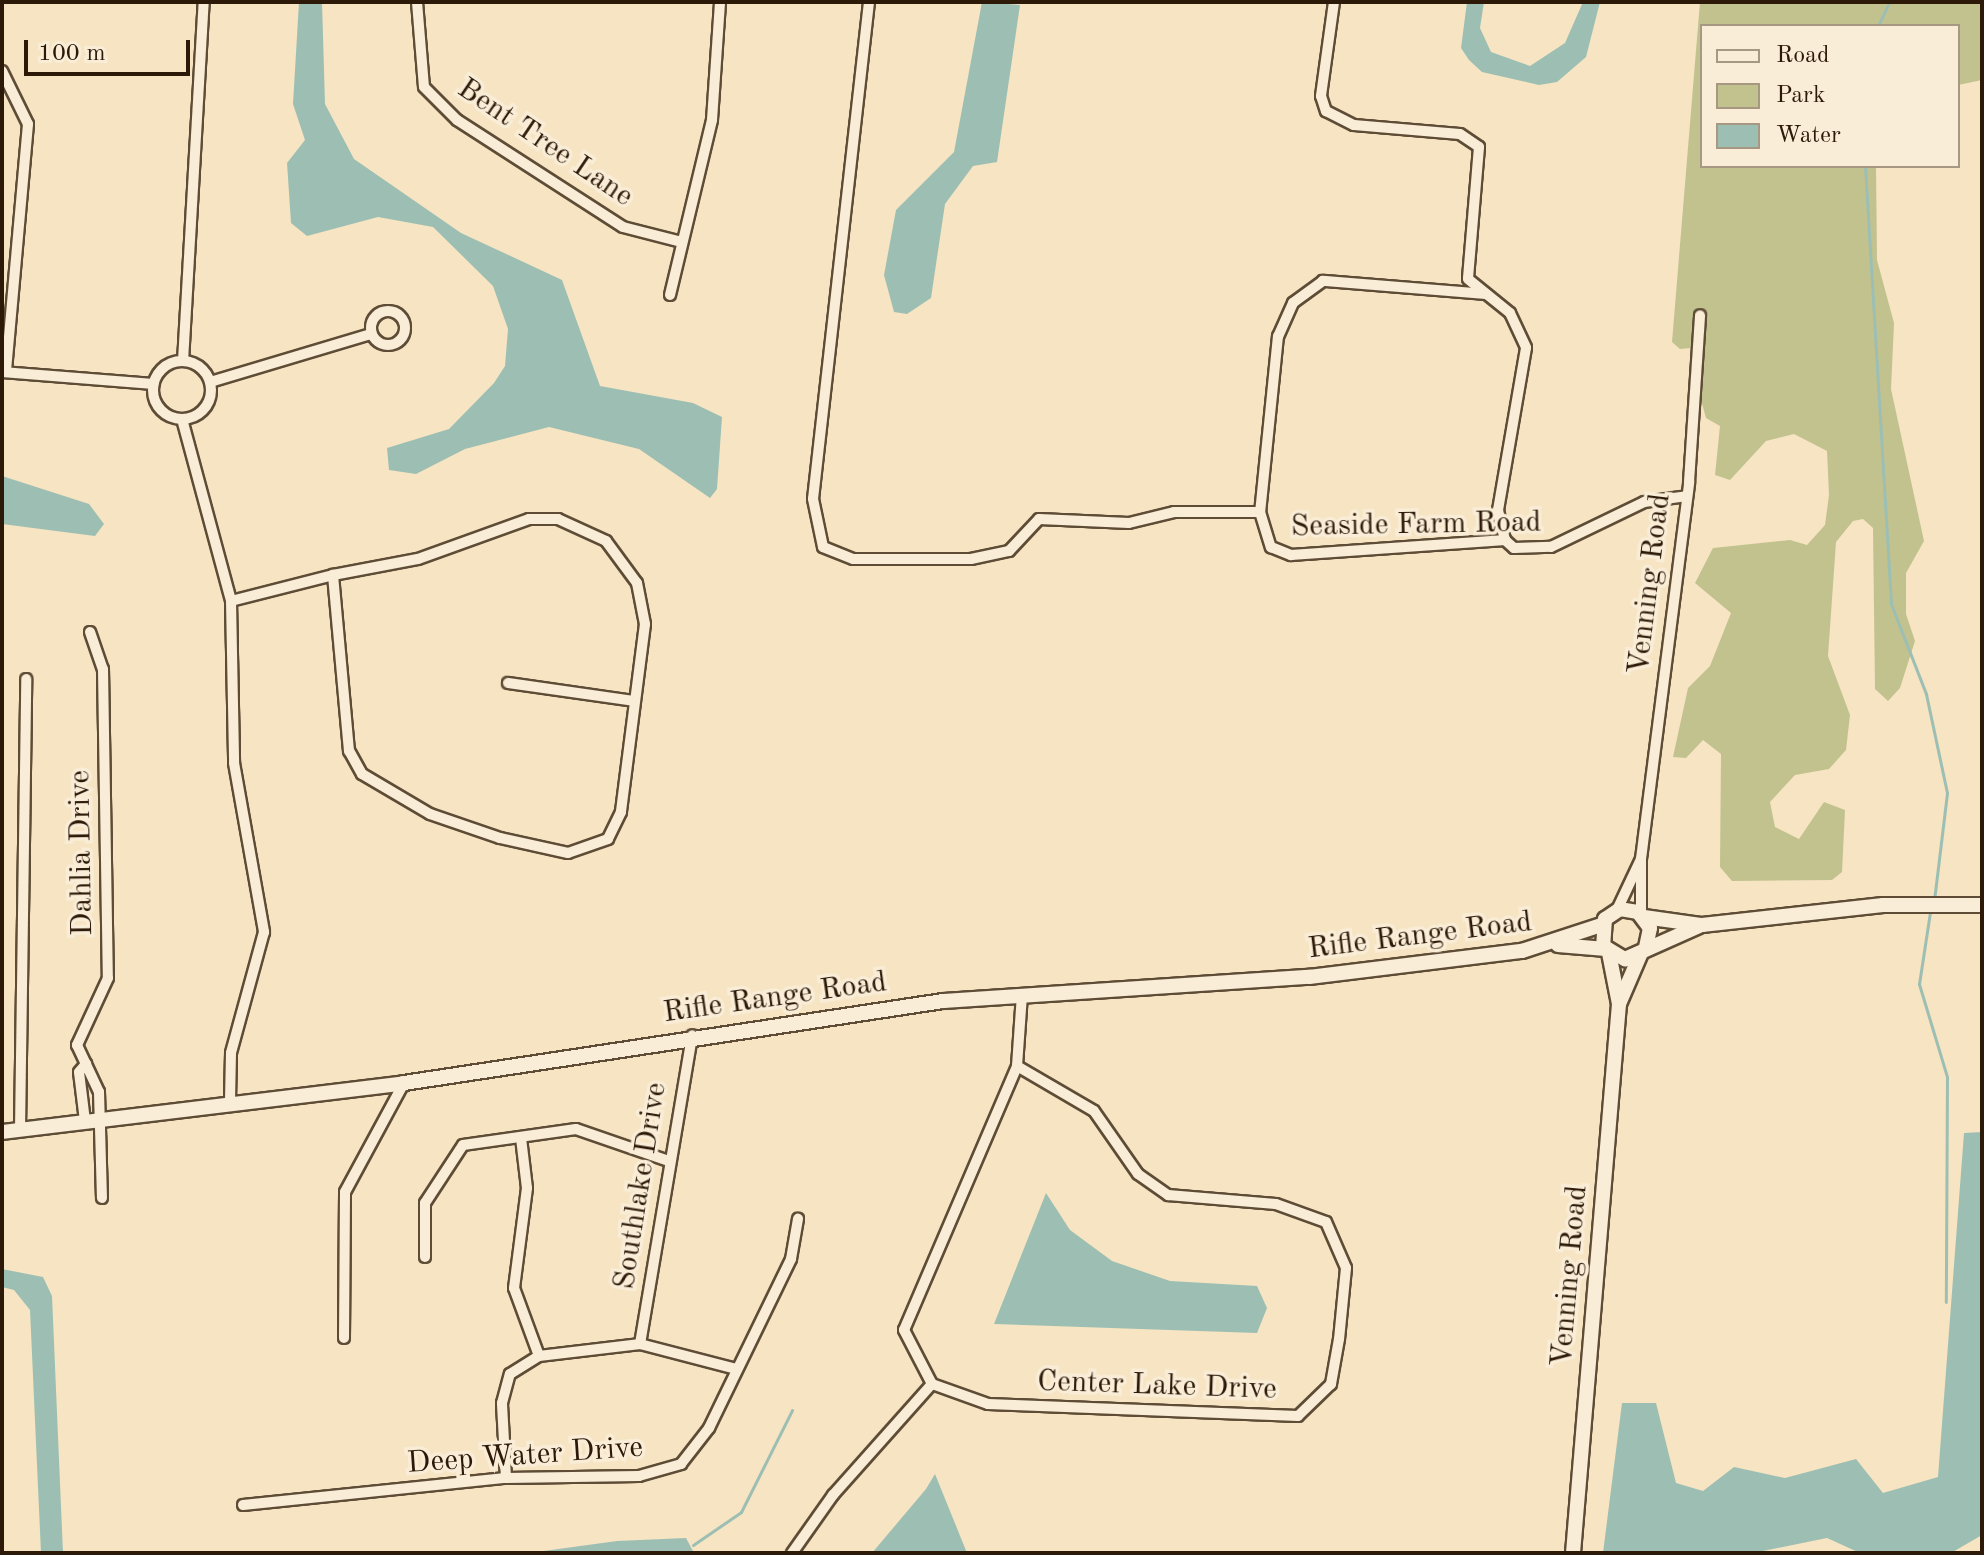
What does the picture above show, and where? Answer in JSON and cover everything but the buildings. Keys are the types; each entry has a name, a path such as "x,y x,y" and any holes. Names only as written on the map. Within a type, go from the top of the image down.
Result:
{"main road":[{"path":"1702,925 1625,959 1607,951 1601,925 1617,910 1702,925 1883,905 1982,905"},
{"path":"1643,916 1644,950"},
{"name":"Rifle Range Road","path":"1558,945 1601,925"},
{"name":"Rifle Range Road","path":"2,1132 230,1099 404,1083 692,1035 1022,994 1309,977 1558,945 1607,951"},
{"name":"Venning Road","path":"1619,1004 1644,950"},
{"name":"Venning Road","path":"1573,1553 1619,1004 1607,951"}],"street":[{"path":"183,361 204,2"},
{"name":"Bent Tree Lane","path":"417,2 424,87 457,120 623,227 678,241"},
{"path":"670,295 678,241 712,120 720,2"},
{"name":"Seaside Farm Road","path":"869,2 813,499 823,547 853,559 971,559 1009,551 1033,524 1048,518 1129,523 1174,512 1260,512"},
{"path":"1334,2 1321,96 1326,111 1354,125 1460,134 1479,147 1467,272 1486,294 1516,320 1526,348 1498,510 1505,540"},
{"path":"2,71 28,124 4,372 154,384"},
{"name":"Seaside Farm Road","path":"1486,294 1323,281 1293,303 1278,336 1260,512 1266,542 1291,555 1505,540 1514,548 1551,547 1644,502 1687,496"},
{"name":"Venning Road","path":"1643,916 1641,859 1687,496 1700,315"},
{"path":"210,382 371,334"},
{"path":"183,361 210,382"},
{"path":"182,419 161,410 154,384 164,367 183,361"},
{"path":"182,419 207,404 210,382"},
{"path":"182,419 231,601 234,763 264,932 231,1053 230,1099"},
{"path":"231,601 333,575 418,559 529,519 584,527 606,541 637,583 645,624 617,826 588,851 500,838 430,814 376,787 349,751 333,575"},
{"name":"Dahlia Drive","path":"90,632 103,669 108,978 79,1033 86,1064 94,1071 102,1119 102,1198"},
{"path":"20,1130 26,679"},
{"path":"508,683 634,701"},
{"name":"Venning Road","path":"1617,910 1641,859"},
{"path":"792,1553 833,1495 932,1384 904,1330 1017,1066 1022,994"},
{"name":"Southlake Drive","path":"640,1344 666,1160 692,1035"},
{"name":"Dahlia Drive","path":"85,1121 79,1072 86,1064"},
{"name":"Center Lake Drive","path":"932,1384 988,1404 1298,1416 1331,1384 1346,1268 1326,1222 1276,1204 1168,1195 1138,1174 1094,1111 1017,1066"},
{"path":"344,1338 345,1192 404,1083"},
{"path":"425,1257 425,1203 463,1145 576,1129 666,1160"},
{"path":"521,1138 527,1188 514,1288 539,1356"},
{"name":"Deep Water Drive","path":"243,1505 506,1478 639,1476 681,1464 709,1428 791,1259 798,1219"},
{"path":"506,1478 506,1388 510,1374 539,1356 640,1344 736,1369"}],"green space":[{"path":"1700,2 1982,2 1982,80 1960,85 1960,24 1700,24 1700,168 1876,168 1877,260 1894,323 1891,389 1924,541 1906,573 1906,614 1915,641 1900,688 1888,701 1875,689 1873,528 1863,519 1853,521 1836,542 1828,656 1850,715 1846,750 1829,769 1795,775 1770,802 1775,827 1799,839 1824,802 1845,810 1842,872 1832,880 1732,881 1720,867 1721,754 1703,740 1686,758 1673,757 1688,688 1710,666 1731,613 1695,583 1713,548 1790,540 1807,545 1825,525 1829,495 1827,451 1794,434 1766,441 1730,480 1715,475 1720,426 1706,418 1700,396 1702,347 1680,349 1672,342"}],"water":[{"path":"299,2 322,2 325,104 354,159 461,233 562,280 600,386 693,403 722,417 717,489 710,498 639,449 549,427 465,449 416,474 389,470 387,448 449,429 494,383 505,366 508,329 493,286 433,227 378,217 307,236 291,223 287,163 305,140 293,104"},
{"path":"982,2 1020,5 997,162 973,166 945,204 931,298 907,314 894,312 884,275 896,210 954,152"},
{"path":"1467,2 1484,2 1480,28 1491,52 1530,66 1565,43 1583,2 1600,2 1586,57 1557,82 1539,85 1482,72 1469,60 1461,48"},
{"path":"2,476 89,504 104,524 95,536 2,524"},
{"path":"1982,1132 1982,1535 1951,1553 1860,1553 1827,1538 1753,1553 1603,1553 1622,1403 1656,1403 1676,1483 1703,1491 1734,1467 1785,1478 1856,1459 1883,1493 1938,1477 1964,1133"},
{"path":"1046,1193 1070,1230 1112,1261 1170,1281 1257,1286 1267,1308 1257,1333 994,1324"},
{"path":"2,1269 43,1277 52,1296 63,1553 41,1553 30,1310 14,1290 2,1287"},
{"path":"935,1474 967,1553 872,1553 926,1489"},
{"path":"686,1538 694,1553 529,1553 617,1541"}],"waterway":[{"path":"1879,24 1889,2"},
{"path":"1865,168 1891,604 1926,694 1947,793 1934,901"},
{"path":"1930,912 1919,984 1947,1077 1946,1302"},
{"path":"693,1545 741,1512 792,1410"}]}
